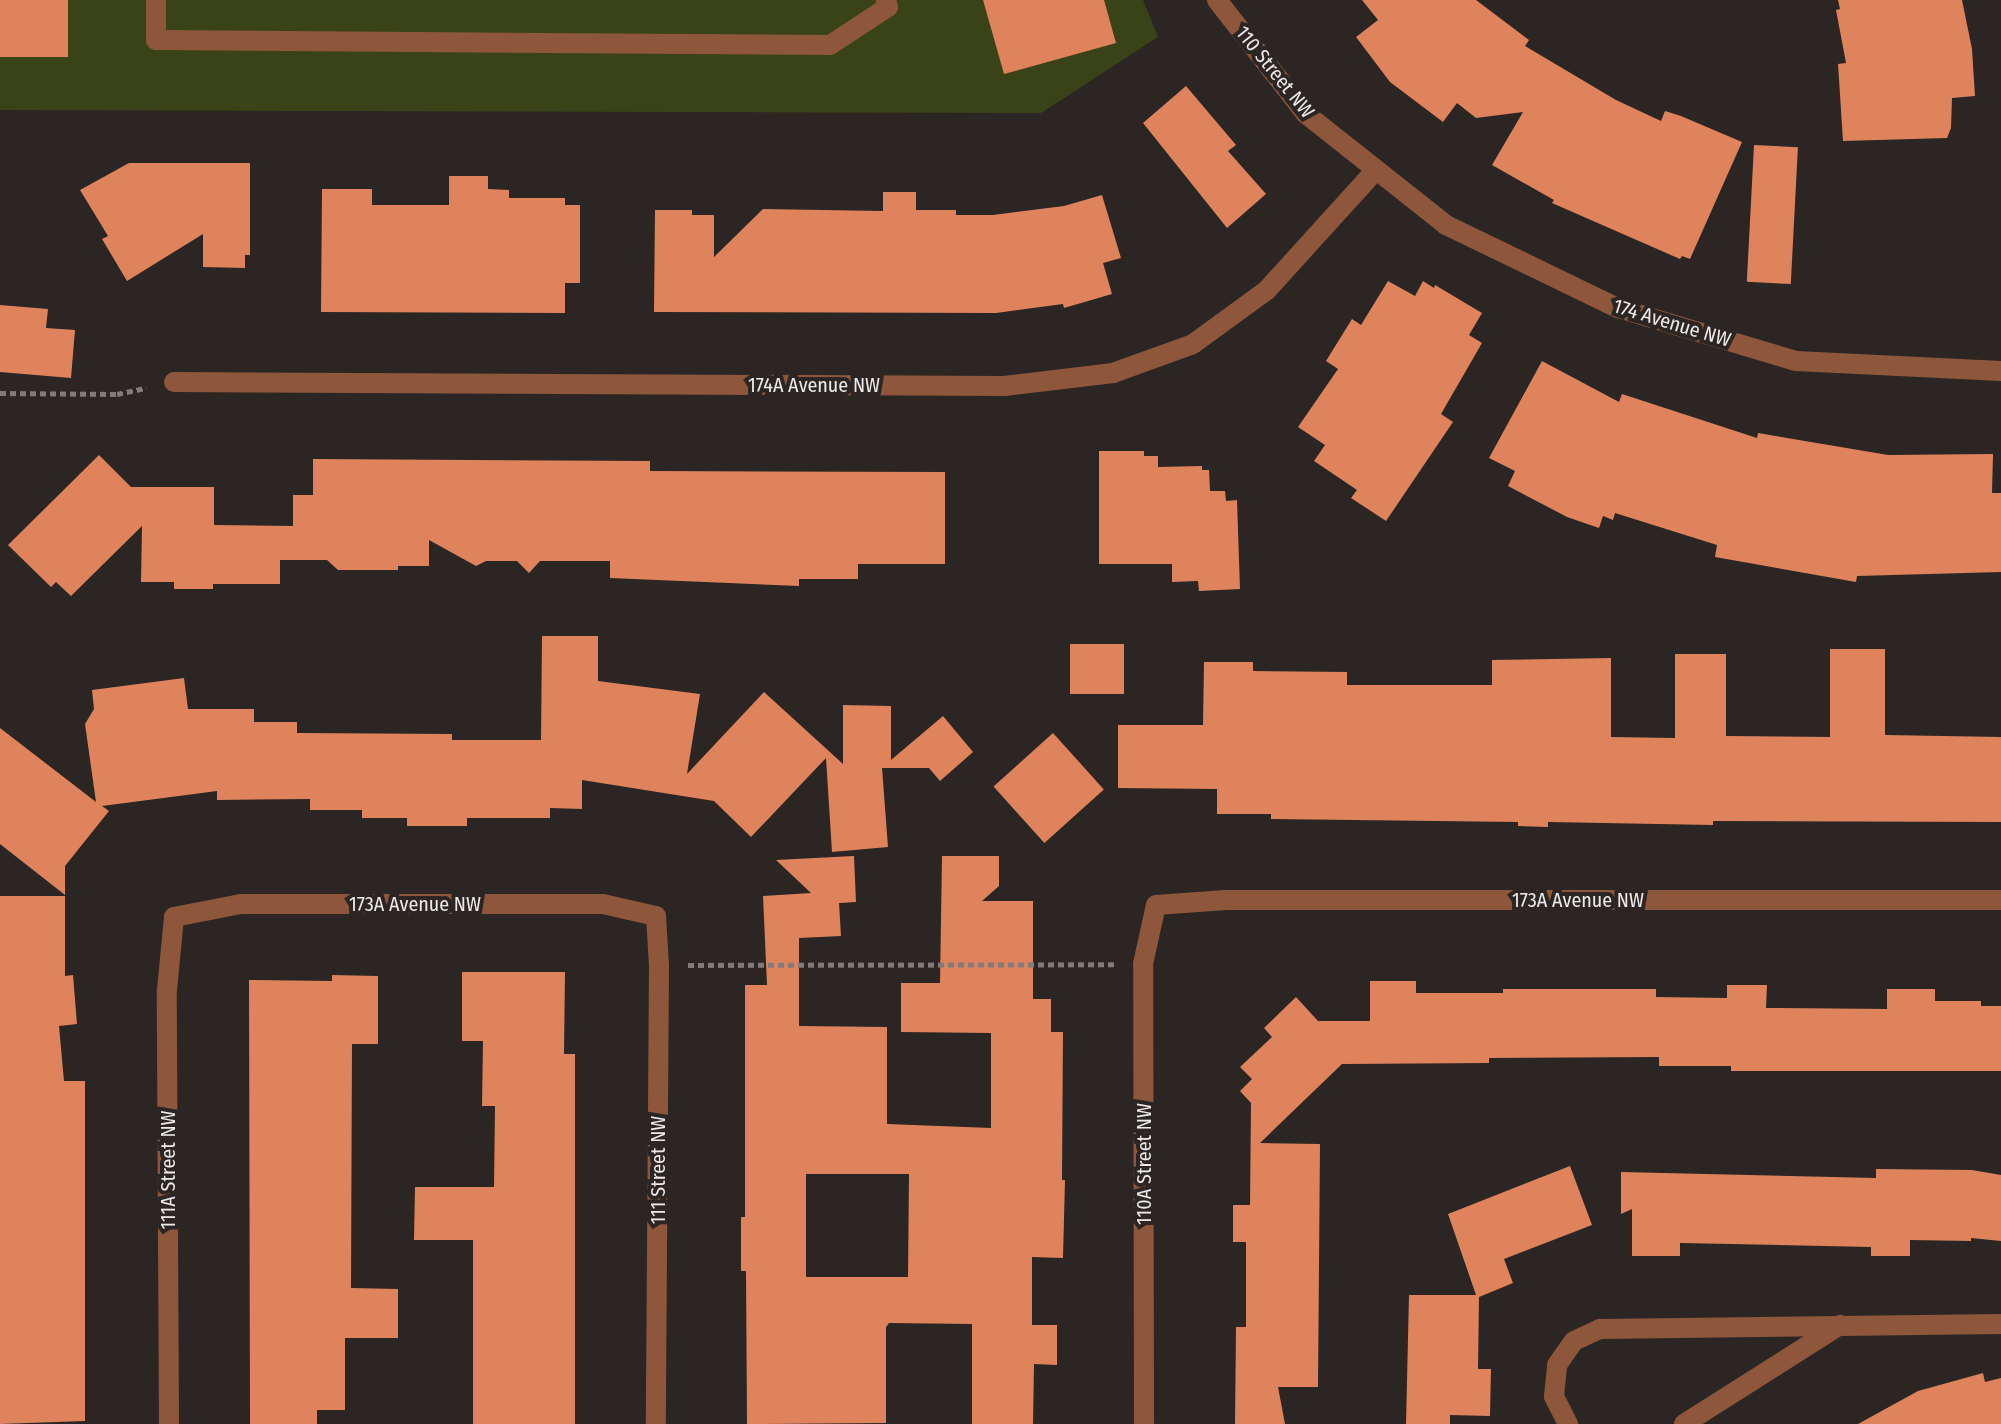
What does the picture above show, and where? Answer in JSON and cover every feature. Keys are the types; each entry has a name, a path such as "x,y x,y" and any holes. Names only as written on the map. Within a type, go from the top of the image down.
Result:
{"street":[{"path":"156,0 156,40 814,45 830,45 888,7 886,0"},
{"name":"110 Street NW","path":"1217,0 1306,114 1376,170"},
{"name":"174 Avenue NW","path":"1376,170 1446,225 1618,308 1796,361 2001,371"},
{"name":"174A Avenue NW","path":"174,382 1004,386 1113,373 1193,344 1267,290 1376,170"},
{"name":"173A Avenue NW","path":"1156,905 1226,900 2001,900"},
{"name":"173A Avenue NW","path":"174,917 241,904 603,904 656,916"},
{"name":"110A Street NW","path":"1144,1424 1143,964 1156,905"},
{"name":"111 Street NW","path":"656,916 659,965 656,1424"},
{"name":"111A Street NW","path":"169,1424 167,990 174,917"},
{"path":"1568,1424 1554,1396 1553,1379 1564,1352 1586,1334 1600,1329 2001,1324"},
{"path":"1684,1424 1840,1325"}],"path":[{"path":"0,393 117,394 174,382"},
{"path":"659,965 1143,964"}],"green space":[{"path":"0,0 1143,0 1158,37 1041,113 0,110"}],"building":[{"path":"0,0 68,0 68,57 0,57"},
{"path":"983,0 1104,0 1116,43 1004,74"},
{"path":"1362,0 1476,0 1529,40 1525,46 1616,100 1661,121 1665,111 1742,142 1690,259 1682,256 1680,259 1552,203 1554,200 1492,165 1523,112 1476,118 1457,103 1443,122 1390,82 1356,37 1378,20"},
{"path":"1838,0 1962,0 1972,49 1975,96 1952,98 1951,128 1947,138 1843,141 1838,64 1846,63 1836,10 1840,9"},
{"path":"1186,86 1236,145 1228,151 1266,194 1227,228 1143,123"},
{"path":"1754,145 1798,147 1791,284 1747,282"},
{"path":"129,163 250,163 250,255 245,255 245,268 203,267 203,234 127,281 102,239 108,236 80,190"},
{"path":"449,176 488,176 488,189 509,190 509,198 565,198 565,205 580,205 580,283 565,283 565,313 321,312 322,189 372,189 372,205 449,205"},
{"path":"883,192 916,192 916,210 956,210 956,215 993,215 1064,206 1102,195 1121,258 1103,263 1112,294 1064,308 1063,304 996,313 654,312 655,210 692,210 692,215 714,215 714,257 763,209 883,211"},
{"path":"1388,281 1415,296 1423,281 1434,288 1435,285 1482,313 1469,335 1482,343 1441,414 1453,422 1386,521 1351,498 1357,490 1314,461 1325,445 1298,427 1338,369 1326,361 1352,319 1361,325"},
{"path":"0,305 48,309 46,328 75,330 71,378 0,372"},
{"path":"1542,361 1619,402 1622,394 1757,438 1758,433 1888,455 1993,454 1992,493 2001,493 2001,572 1857,576 1856,582 1715,557 1717,545 1615,513 1613,520 1603,516 1599,528 1567,517 1508,486 1515,471 1489,458"},
{"path":"1099,451 1144,451 1144,456 1158,456 1158,467 1202,466 1202,470 1209,470 1210,491 1225,491 1226,501 1237,500 1240,589 1199,591 1198,581 1172,582 1172,564 1099,564"},
{"path":"99,455 131,487 214,487 214,525 293,526 293,495 313,495 313,459 650,461 650,471 945,472 945,564 858,564 858,579 799,579 799,586 610,578 610,561 540,561 529,573 517,561 486,561 476,566 429,540 429,566 398,566 398,570 338,570 327,560 280,560 280,584 213,584 213,589 174,589 174,582 141,582 142,526 71,596 56,582 51,587 8,545"},
{"path":"542,636 598,636 598,681 700,694 687,774 764,692 843,764 843,705 891,706 891,760 943,716 973,752 940,781 929,768 882,768 888,847 832,852 826,758 751,837 714,801 582,780 582,809 550,808 550,818 467,818 467,826 407,826 407,818 362,818 362,810 310,810 310,799 217,800 217,791 102,806 109,811 65,866 65,895 0,844 0,728 96,802 85,724 94,709 92,690 184,678 188,709 254,709 254,722 297,722 297,733 452,734 452,740 541,740"},
{"path":"1070,644 1124,644 1124,694 1070,694"},
{"path":"1830,649 1885,649 1885,735 2001,737 2001,822 1713,821 1713,825 1548,822 1548,827 1518,826 1518,822 1271,819 1271,814 1217,814 1217,789 1118,788 1118,725 1203,725 1204,662 1253,662 1253,671 1347,672 1347,685 1492,685 1492,660 1611,658 1611,737 1675,738 1675,654 1726,654 1726,736 1830,737"},
{"path":"1053,733 1104,789 1044,843 994,787"},
{"path":"854,856 856,902 839,903 841,936 799,938 799,1026 887,1027 887,1124 991,1128 991,1033 901,1032 901,983 940,983 942,856 999,856 999,886 982,901 1033,901 1033,999 1051,999 1051,1032 1063,1032 1062,1180 1065,1180 1063,1258 1032,1257 1032,1325 1057,1325 1057,1365 1034,1364 1033,1424 972,1424 972,1324 889,1323 886,1327 886,1423 747,1424 746,1271 741,1271 741,1217 745,1217 745,985 767,985 763,896 811,893 776,860","holes":["806,1174 909,1174 908,1277 806,1277"]},
{"path":"0,896 65,896 65,976 73,975 77,1024 59,1026 64,1081 85,1081 85,1421 0,1424"},
{"path":"462,972 565,972 564,1054 575,1054 575,1424 473,1424 473,1240 414,1240 415,1187 494,1187 495,1106 482,1106 483,1041 462,1041"},
{"path":"332,975 378,976 378,1044 352,1044 351,1288 398,1289 398,1338 345,1338 345,1410 317,1410 317,1424 250,1424 249,980 332,981"},
{"path":"1370,981 1416,981 1416,993 1503,993 1503,989 1656,989 1656,997 1727,998 1727,985 1767,985 1766,1008 1887,1009 1887,989 1935,989 1935,1001 1981,1001 1981,1006 2001,1006 2001,1071 1731,1071 1731,1066 1659,1066 1659,1057 1489,1058 1489,1063 1342,1064 1260,1143 1320,1144 1318,1387 1278,1387 1285,1424 1235,1424 1236,1327 1246,1327 1246,1242 1233,1242 1233,1205 1250,1205 1251,1103 1240,1091 1252,1079 1240,1067 1272,1037 1264,1028 1296,997 1318,1021 1370,1021"},
{"path":"1570,1166 1592,1225 1504,1259 1513,1283 1479,1297 1478,1369 1491,1369 1490,1416 1450,1415 1450,1424 1406,1424 1409,1295 1476,1295 1448,1214"},
{"path":"1876,1169 1972,1170 2001,1175 2001,1241 1971,1238 1971,1241 1910,1240 1910,1256 1871,1256 1871,1247 1680,1243 1680,1256 1632,1256 1632,1209 1621,1214 1621,1172 1876,1178"},
{"path":"1983,1373 1985,1382 2001,1378 2001,1424 1858,1424 1918,1391"}]}
